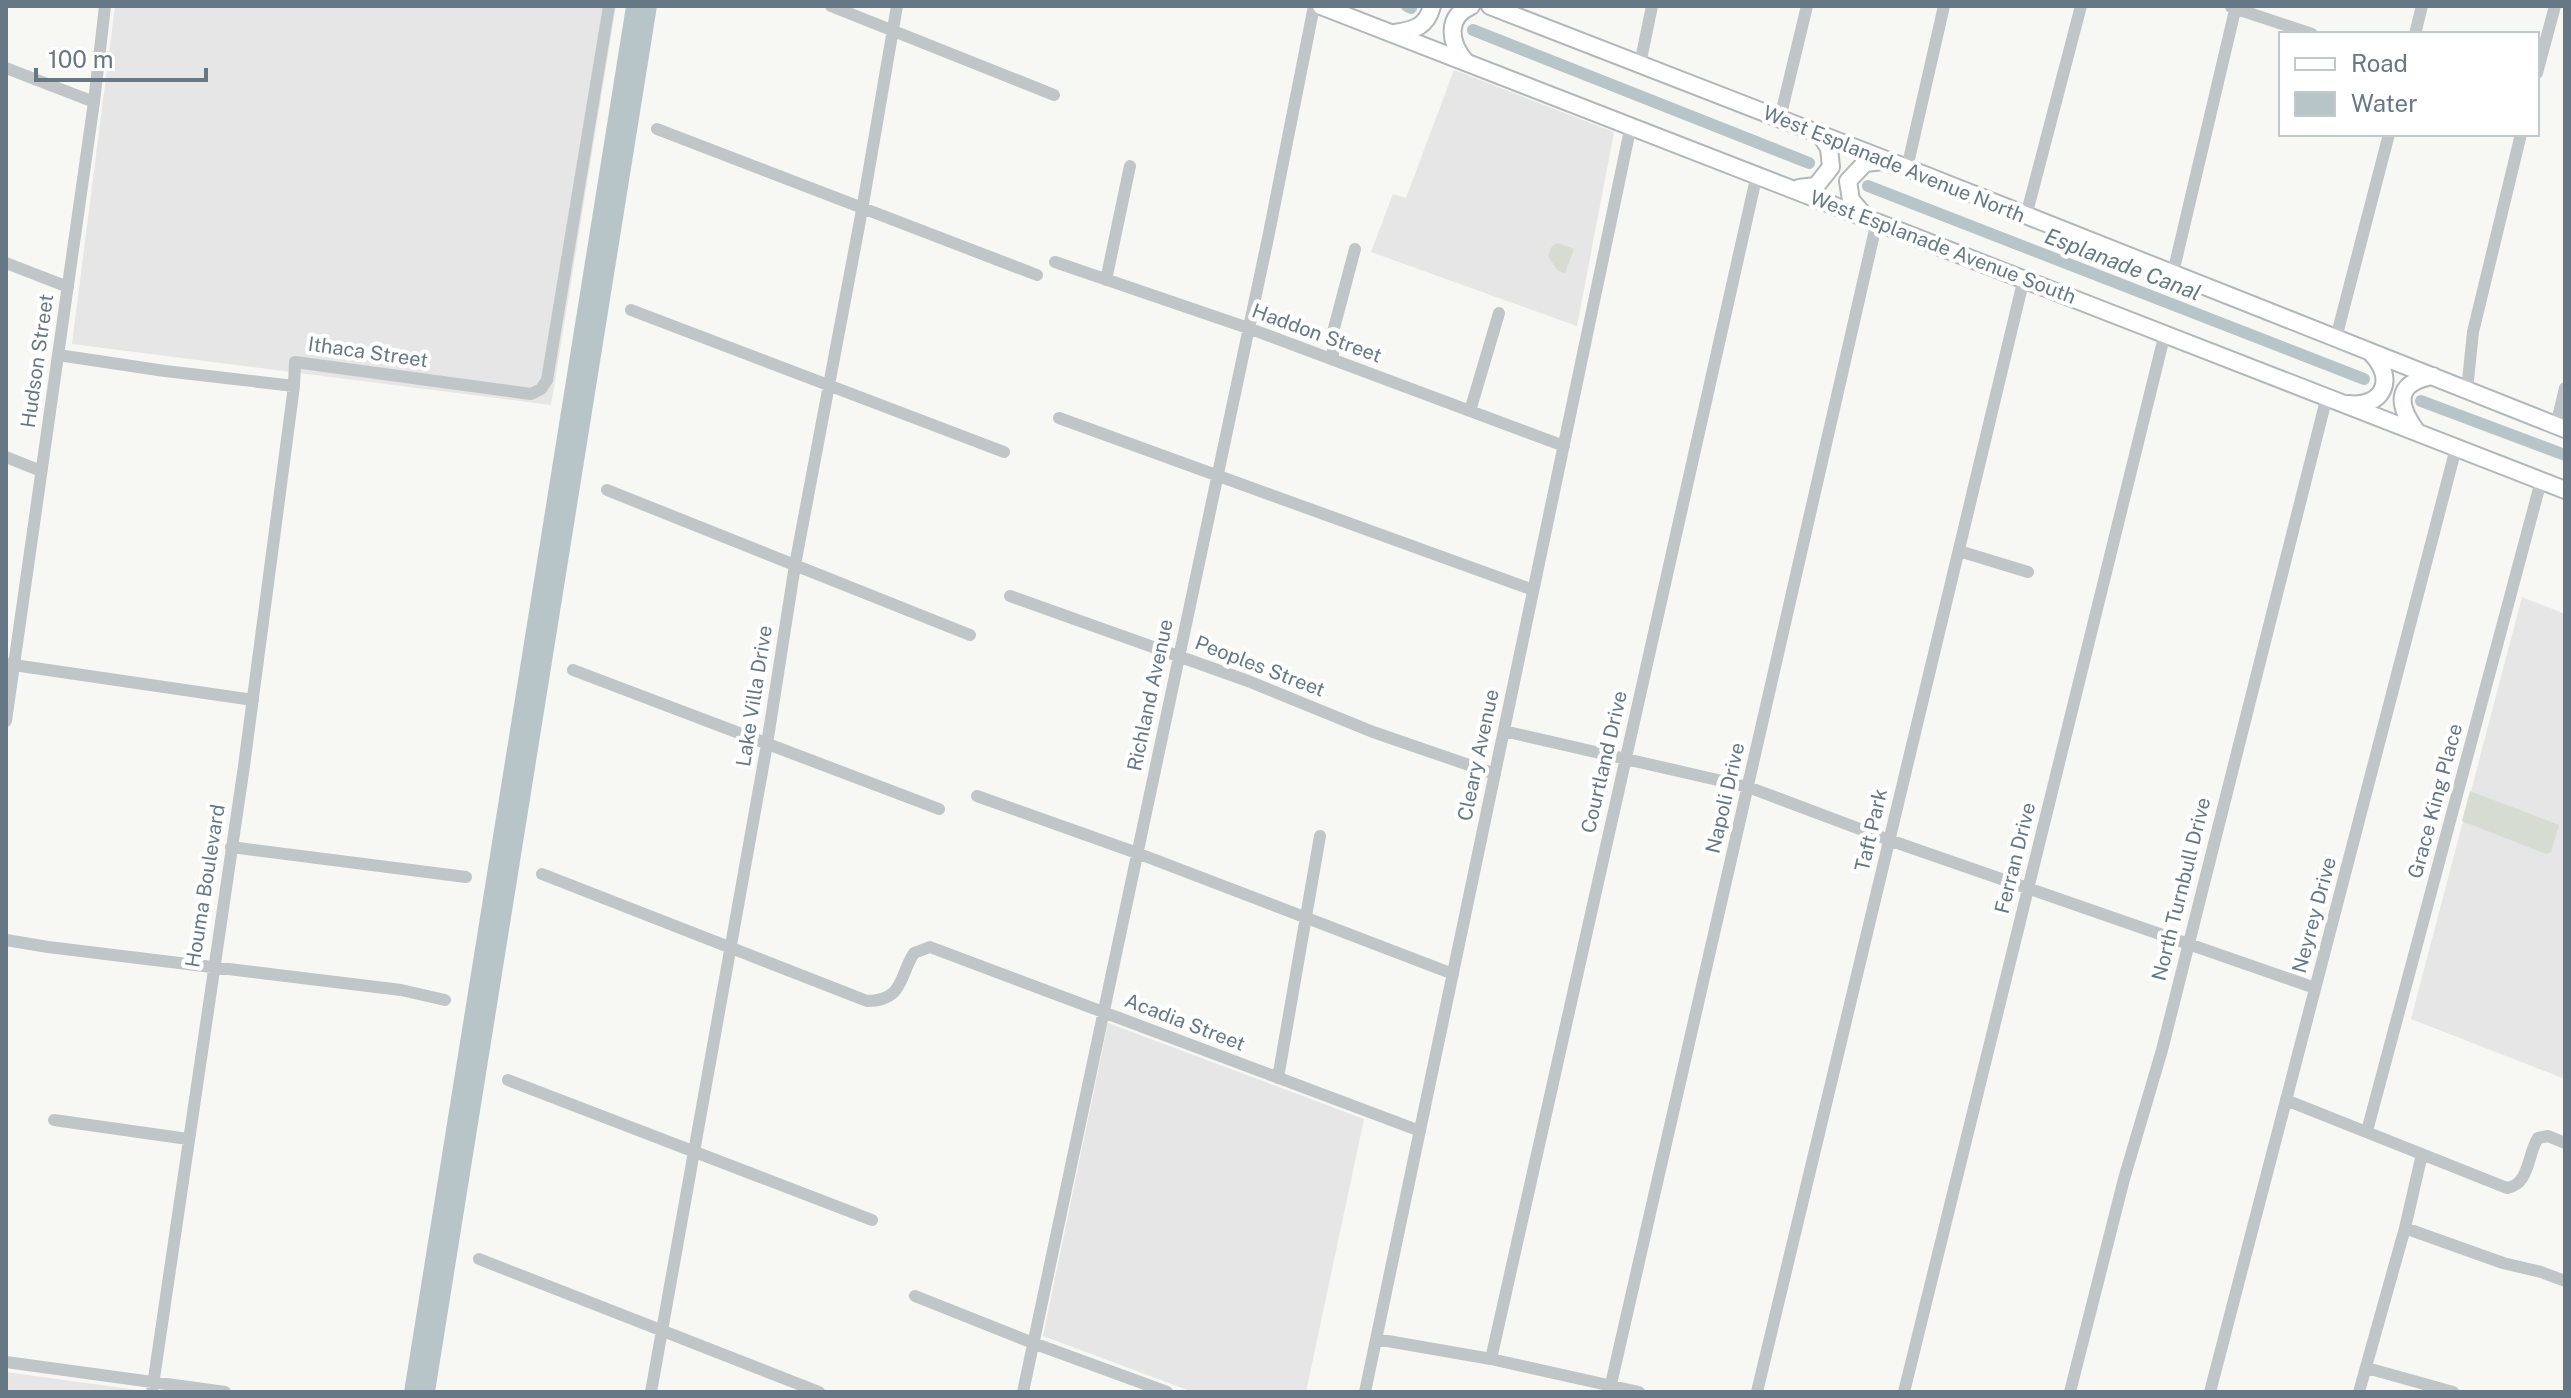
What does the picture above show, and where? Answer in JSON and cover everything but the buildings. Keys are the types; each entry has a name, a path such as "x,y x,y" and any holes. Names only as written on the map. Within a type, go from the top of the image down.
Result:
{"main road":[{"name":"West Esplanade Avenue South","path":"1321,6 2565,490"},
{"path":"1394,34 1421,26 1428,19 1432,6"},
{"path":"1465,61 1456,51 1452,38 1453,24 1458,15 1471,6"},
{"name":"West Esplanade Avenue North","path":"1490,6 2560,427"},
{"path":"1793,188 1816,186 1831,167 1829,148 1819,133"},
{"path":"1871,218 1851,200 1848,181 1865,163 1889,161"},
{"path":"2347,403 2359,405 2369,400 2378,395 2385,383 2382,365 2369,352"},
{"path":"2417,432 2401,405 2404,394 2408,385 2417,379 2434,376"}],"street":[{"name":"Hudson Street","path":"6,721 10,665 68,287 105,6"},
{"name":"Ithaca Street","path":"294,386 295,362 531,394 541,389 547,380 609,6"},
{"path":"831,6 1054,95"},
{"name":"Lake Villa Drive","path":"651,1392 767,744 795,565 897,6"},
{"name":"Richland Avenue","path":"1023,1392 1314,6"},
{"path":"1640,64 1652,6"},
{"path":"1780,118 1807,6"},
{"path":"1907,168 1944,6"},
{"path":"2026,216 2081,6"},
{"path":"2416,32 2422,6"},
{"path":"2539,66 2555,6"},
{"path":"2173,273 2234,7 2306,32"},
{"path":"6,68 94,102"},
{"name":"Cleary Avenue","path":"1365,1392 1631,125"},
{"path":"657,129 1037,275"},
{"path":"2336,338 2388,136"},
{"path":"2467,390 2473,332 2521,136"},
{"path":"1106,280 1130,166"},
{"name":"Courtland Drive","path":"1491,1359 1757,174"},
{"name":"Napoli Drive","path":"1611,1384 1748,787 1871,218"},
{"path":"1333,360 1333,332 1355,249"},
{"name":"Haddon Street","path":"1055,262 1248,328 1564,446"},
{"path":"6,263 68,287"},
{"name":"Taft Park","path":"1757,1392 2024,278"},
{"path":"631,310 1004,452"},
{"path":"1470,411 1499,313"},
{"name":"Ferran Drive","path":"1904,1392 2165,333"},
{"path":"58,355 294,386"},
{"name":"Houma Boulevard","path":"153,1386 253,700 294,386"},
{"path":"2560,427 2565,388"},
{"name":"North Turnbull Drive","path":"2070,1392 2124,1179 2162,1050 2327,396"},
{"path":"1059,418 1533,590"},
{"name":"Neyrey Drive","path":"2210,1392 2456,448"},
{"path":"6,457 41,471"},
{"name":"Grace King Place","path":"2367,1131 2541,481"},
{"path":"607,490 970,635"},
{"path":"1959,551 2028,572"},
{"name":"Peoples Street","path":"1010,596 1248,681 1373,732 1495,774"},
{"path":"10,665 253,700"},
{"path":"573,670 939,809"},
{"path":"1504,731 1748,787 1889,840 2315,988"},
{"path":"977,796 1137,853 1453,974"},
{"path":"1278,1078 1320,836"},
{"path":"231,847 466,877"},
{"path":"542,874 729,949"},
{"path":"6,940 401,990 445,1000"},
{"name":"Acadia Street","path":"729,949 867,1001 880,1001 900,988 914,953 930,947 1420,1131"},
{"path":"508,1080 872,1220"},
{"path":"2286,1100 2507,1188 2517,1186 2523,1179 2532,1146 2538,1138 2548,1136 2565,1143"},
{"path":"54,1120 188,1139"},
{"path":"2359,1392 2405,1228 2422,1154"},
{"path":"2405,1228 2503,1263 2565,1281"},
{"path":"479,1259 819,1392"},
{"path":"915,1296 1167,1392"},
{"path":"1376,1339 1491,1359 1639,1392"},
{"path":"6,1362 153,1386 225,1392"},
{"path":"2367,1368 2453,1392"}],"shaded area":[{"path":"115,6 616,6 551,405 72,344"},
{"path":"1454,70 1614,132 1577,326 1371,252 1393,194 1406,198"},
{"path":"1558,243 1574,249 1565,273 1558,271 1548,256 1552,246"},
{"path":"2522,597 2565,614 2565,1079 2411,1019"},
{"path":"2470,791 2559,825 2551,852 2546,854 2462,821"},
{"path":"1108,1023 1364,1119 1306,1392 1193,1392 1043,1336"},
{"path":"6,1372 151,1392 6,1392"}],"water":[{"path":"626,6 657,6 435,1392 404,1392"}],"waterway":[{"name":"Esplanade Canal","path":"1407,6 1411,8"},
{"name":"Esplanade Canal","path":"1473,30 1809,163"},
{"name":"Esplanade Canal","path":"1868,186 2364,379"},
{"name":"Esplanade Canal","path":"2421,401 2565,455"}]}
